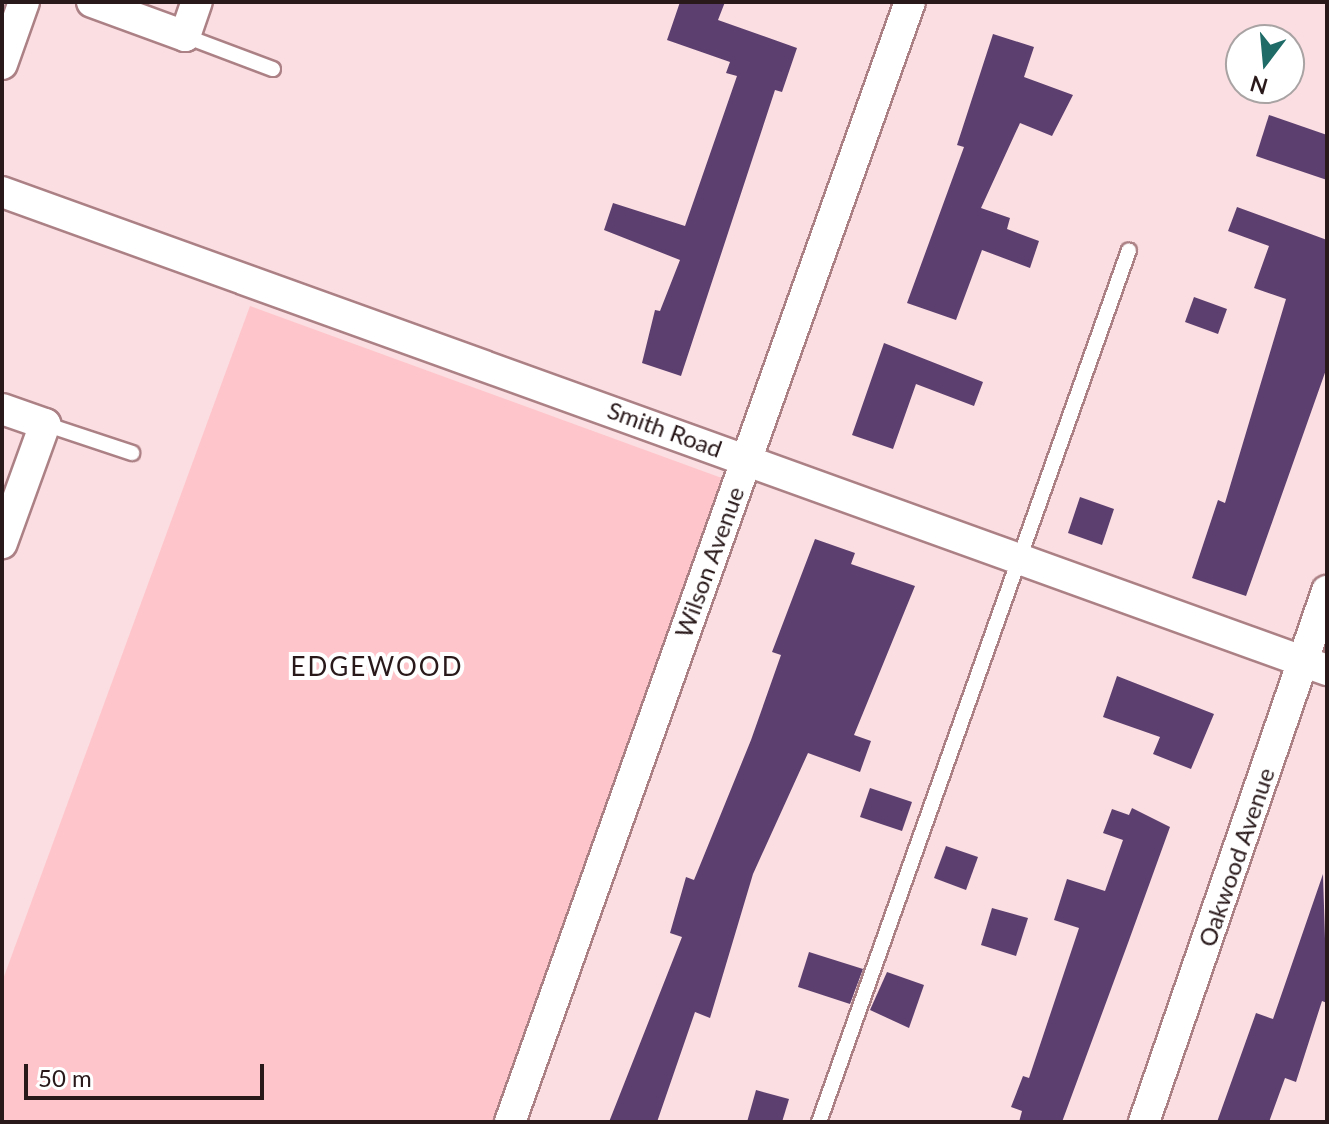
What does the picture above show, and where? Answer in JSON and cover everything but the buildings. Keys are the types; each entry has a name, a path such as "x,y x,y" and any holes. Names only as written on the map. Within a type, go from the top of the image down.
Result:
{"street":[{"path":"2,64 24,2"},
{"path":"92,2 185,36 197,2"},
{"name":"Wilson Avenue","path":"510,1122 910,2"},
{"name":"Smith Road","path":"2,192 746,458 1315,666"},
{"path":"2,409 45,424 2,543"},
{"name":"Oakwood Avenue","path":"1144,1122 1315,666 1327,591"}],"lane":[{"path":"185,36 273,69"},
{"path":"819,1122 1129,250"},
{"path":"45,424 132,453"}],"shaded area":[{"path":"250,306 730,481 496,1122 2,1122 2,982"}],"district":[{"name":"EDGEWOOD","path":"377,667"}]}
